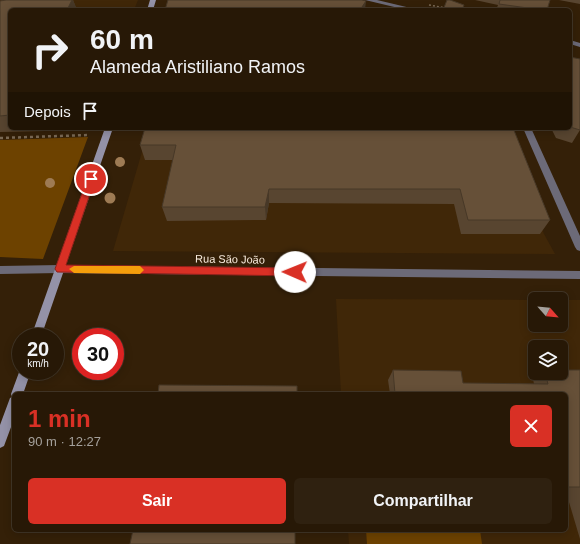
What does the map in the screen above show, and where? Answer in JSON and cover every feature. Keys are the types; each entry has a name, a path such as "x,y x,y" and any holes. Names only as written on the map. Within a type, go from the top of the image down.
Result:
{"main road":[{"path":"39,328 108,131"},
{"path":"18,392 22,380"},
{"path":"0,442 12,408"}],"street":[{"path":"368,0 406,8"},
{"path":"528,130 580,247"},
{"name":"Rua São João","path":"0,270 60,269 580,275"}],"path":[{"path":"0,138 108,131"}],"shaded area":[{"path":"0,0 138,0 135,8 8,8 8,130 91,130 0,132"},
{"path":"148,130 501,130 544,234 555,254 113,251"},
{"path":"88,137 43,259 0,257 0,140"},
{"path":"336,299 528,300 528,332 568,332 568,300 580,300 580,544 349,544 348,532 568,532 568,392 341,392"},
{"path":"366,532 480,532 482,544 367,544"}],"building":[{"path":"72,0 68,8 8,8 8,115 0,116 0,1"},
{"path":"168,0 366,1 361,8 166,8"},
{"path":"447,0 464,5 463,8 444,8"},
{"path":"500,0 550,0 548,8 528,8 499,4"},
{"path":"572,57 580,59 580,130 572,128"},
{"path":"144,130 514,130 550,220 468,220 460,189 269,189 265,207 162,207 176,145 140,145"},
{"path":"393,370 461,371 463,383 548,384 547,380 568,380 568,370 580,370 580,487 568,487 568,392 395,392"},
{"path":"159,385 297,386 297,392 158,392"},
{"path":"133,532 295,532 295,544 130,544"}],"slow traffic":[{"path":"74,269 140,270"}],"route":[{"path":"91,179 60,269 295,272"}]}
